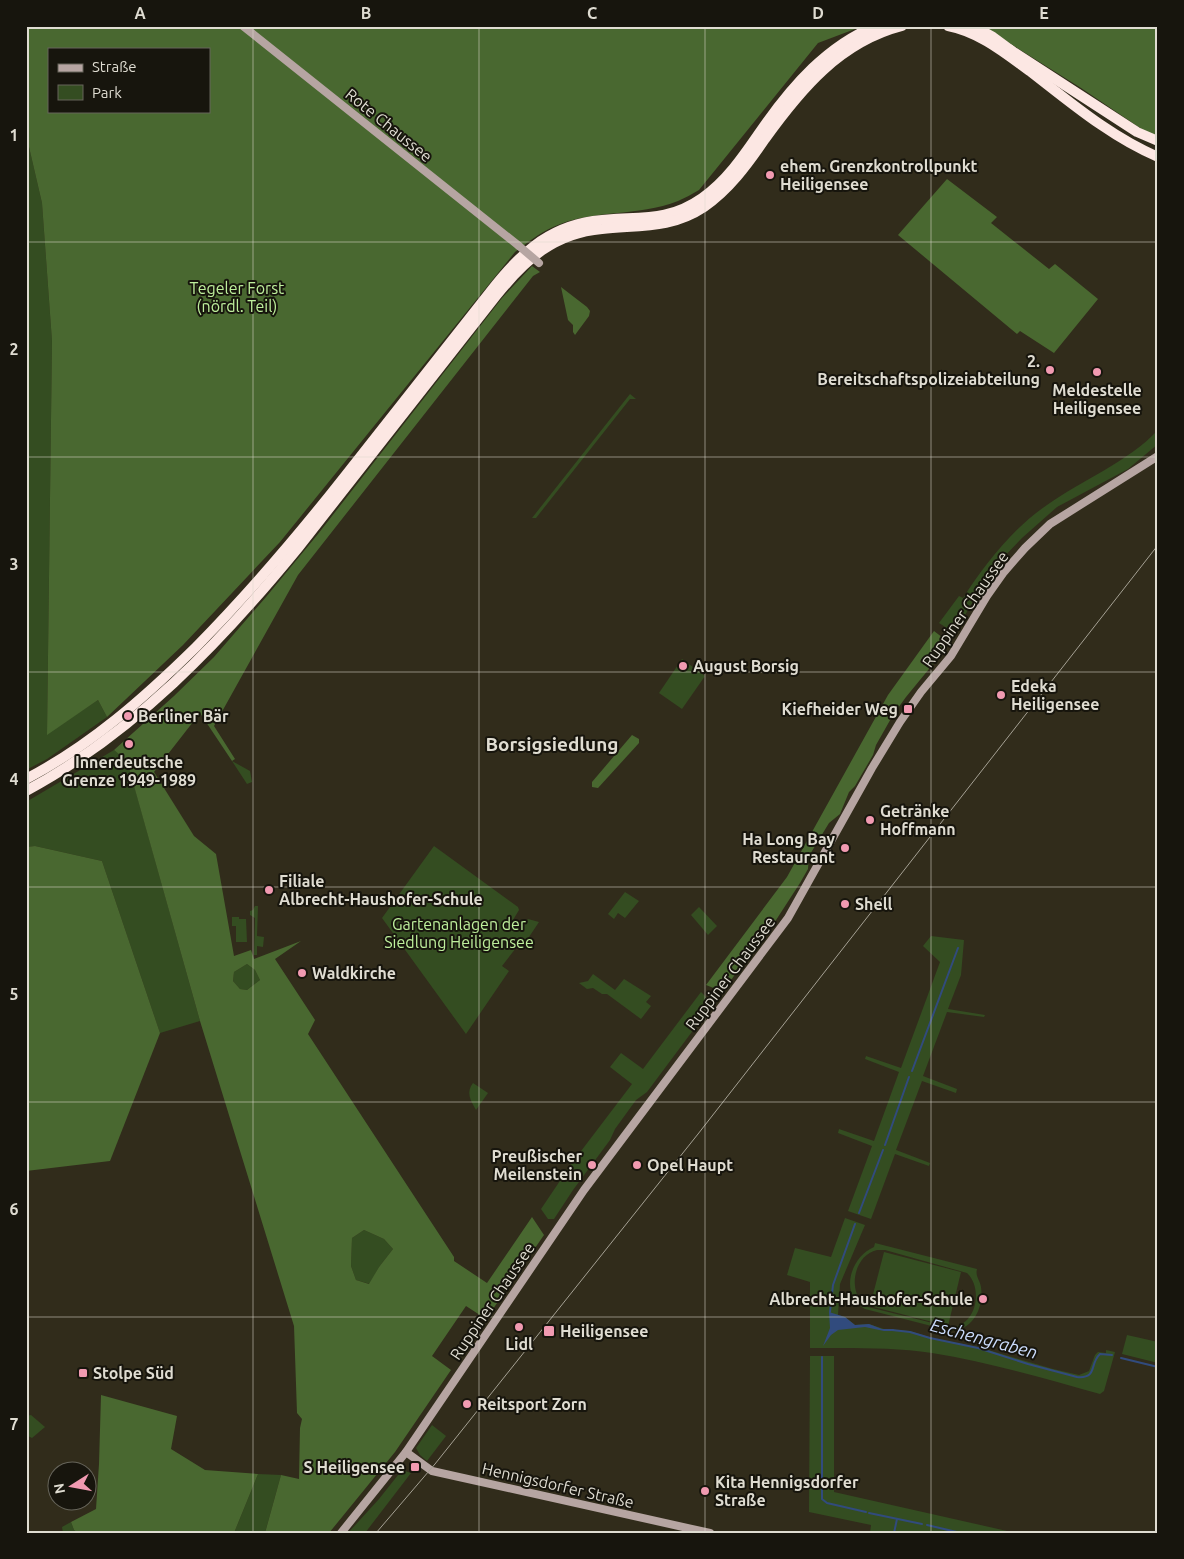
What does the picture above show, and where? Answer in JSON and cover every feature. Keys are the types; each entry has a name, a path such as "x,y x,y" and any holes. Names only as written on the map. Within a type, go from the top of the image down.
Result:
{"highway":[{"path":"26,779 68,755 116,720 223,620 297,537 507,270 525,252 548,236 572,226 595,221 660,216 684,209 698,201 715,188 736,164 781,103 806,74 832,50 875,26"},
{"path":"26,791 73,764 114,734 176,680 238,618 298,548 496,296 523,265 543,249 576,234 603,228 642,227 664,224 681,219 705,206 738,176 785,112 824,68 863,40 902,26"},
{"path":"948,26 981,38 1008,51 1136,132 1158,141"},
{"path":"973,26 993,37 1108,138 1136,154 1158,163"},
{"path":"1008,51 1129,136 1158,150"},
{"path":"1008,51 1106,128 1134,146 1158,157"}],"main road":[{"name":"Rote Chaussee","path":"243,26 540,263"},
{"name":"Ruppiner Chaussee","path":"341,1533 406,1452 584,1190 788,918 896,728 920,692 951,656 987,596 1004,572 1050,524 1158,456"},
{"name":"Hennigsdorfer Straße","path":"406,1452 432,1471 710,1533"}],"green space":[{"name":"Tegeler Forst (nördl. Teil)","path":"26,26 863,26 818,43 699,190 678,201 663,206 568,221 543,232 515,252 280,542 183,645 107,717 98,700 47,735 52,341 42,203 26,134"},
{"path":"982,26 1158,26 1158,138 1149,134 1081,88"},
{"path":"26,134 42,203 52,341 47,734 98,700 107,717 47,759 26,770 26,505 28,486 26,468"},
{"path":"947,179 997,217 991,223 1049,269 1055,264 1098,299 1054,353 1020,331 1017,334 898,235"},
{"path":"532,266 540,272 533,276 298,575 214,726 235,759 232,761 200,713 154,772 194,836 216,854 234,956 251,950 254,959 301,941 275,959 315,1020 308,1034 454,1257 454,1261 487,1283 532,1217 544,1235 486,1319 466,1306 432,1356 451,1370 395,1452 329,1533 265,1533 281,1475 299,1479 300,1428 302,1419 297,1413 294,1326 200,1021 127,761 114,750 214,657 266,597 318,534 502,298","holes":["247,964 255,970 260,980 247,990 240,989 233,981 234,972","364,1230 384,1239 393,1249 369,1284 356,1280 351,1266 352,1238"]},
{"path":"561,287 590,311 589,316 575,335 573,325 568,320"},
{"path":"630,394 636,399 630,399 536,518 532,518"},
{"path":"1158,430 1158,444 1128,469 1057,507 1022,538 999,562 982,586 957,629 953,632 939,623 959,596 963,598 990,560 1023,524 1061,496 1133,452"},
{"path":"934,631 947,641 947,647 893,715 876,745 873,755 855,786 849,792 840,814 829,823 809,856 808,869 800,883 767,934 758,939 724,990 721,991 706,985 787,877 888,695"},
{"path":"682,659 705,676 682,709 659,693"},
{"path":"632,735 639,739 639,743 598,788 592,787 592,782"},
{"path":"114,750 127,760 200,1021 160,1033 102,861 35,846 26,847 26,802"},
{"path":"232,761 250,771 252,782 247,784"},
{"path":"35,846 102,861 160,1033 110,1161 26,1171 26,847"},
{"name":"Gartenanlagen der Siedlung Heiligensee","path":"434,846 518,907 519,910 513,920 522,927 528,919 539,922 523,946 519,944 502,966 509,971 466,1034 382,918"},
{"path":"625,892 639,901 625,918 618,913 614,919 608,914"},
{"path":"255,906 258,906 257,936 264,937 263,947 257,946 257,955 254,955 255,918 250,915 250,911"},
{"path":"699,907 717,926 708,935 691,915"},
{"path":"232,917 246,919 247,942 236,942 236,926 232,926"},
{"path":"931,936 964,940 961,975 948,1009 985,1015 984,1017 947,1012 923,1076 957,1089 956,1093 922,1081 896,1150 930,1163 929,1166 895,1154 871,1219 848,1211 872,1146 838,1133 839,1129 874,1141 899,1072 865,1059 866,1056 901,1068 940,962 923,946"},
{"path":"247,964 255,970 260,980 247,990 240,989 233,981 234,972"},
{"path":"593,974 615,990 624,979 651,996 646,1002 651,1006 641,1019 607,994 602,994 593,988 587,989 579,983 588,981"},
{"path":"701,992 710,1006 706,1017 697,1025 647,1092 636,1100 554,1219 548,1219 541,1209 572,1163 632,1084 610,1067 621,1053 643,1069"},
{"path":"473,1083 488,1093 476,1110 470,1096"},
{"path":"845,1218 865,1225 840,1284 838,1315 845,1317 855,1325 869,1324 884,1329 910,1331 935,1339 978,1347 1079,1375 1089,1371 1098,1352 1106,1353 1106,1350 1115,1352 1104,1391 1100,1394 996,1366 932,1353 887,1349 810,1348 810,1282 787,1275 795,1248 831,1257"},
{"path":"364,1230 384,1239 393,1249 379,1267 370,1284 356,1280 351,1266 352,1238"},
{"path":"875,1243 977,1269 981,1303 971,1322 959,1330 951,1331 865,1309 857,1303 852,1295 850,1286 851,1276 859,1259 874,1247","holes":["885,1250 967,1273 972,1280 976,1297 971,1315 958,1326 949,1327 868,1307 857,1294 855,1276 862,1259 869,1253"]},
{"path":"884,1252 961,1272 948,1326 870,1306"},
{"path":"1127,1335 1158,1342 1158,1363 1122,1354"},
{"path":"810,1356 834,1356 834,1492 1016,1533 870,1533 871,1525 809,1512"},
{"path":"101,1395 177,1416 171,1449 205,1470 258,1474 234,1533 78,1533 74,1530 71,1522 90,1512 98,1512"},
{"path":"31,1415 45,1427 32,1438 26,1435 26,1416"},
{"path":"432,1425 446,1436 427,1461 416,1448"},
{"path":"402,1470 411,1473 365,1533 348,1533 379,1499"},
{"path":"258,1474 281,1475 265,1533 234,1533"},
{"path":"71,1522 74,1530 78,1533 63,1533 62,1527"}],"water":[{"path":"829,1312 845,1317 855,1325 869,1324 882,1329 894,1329 893,1331 884,1331 865,1327 838,1330 831,1335 823,1346 830,1328"}],"waterway":[{"path":"912,1071 958,948"},
{"path":"885,1145 909,1077"},
{"path":"859,1213 883,1150"},
{"path":"830,1312 833,1285 855,1224"},
{"name":"Eschengraben","path":"892,1330 910,1332 978,1348 1077,1377 1088,1376 1100,1354 1112,1355"},
{"path":"822,1357 822,1499 827,1503 866,1512"},
{"name":"Eschengraben","path":"1121,1358 1158,1367"},
{"path":"869,1513 922,1524"},
{"path":"894,1533 897,1519"},
{"path":"927,1525 961,1533"}],"tram line":[{"path":"376,1533 435,1464 698,1134 1158,545"}],"place":[{"name":"ehem. Grenzkontrollpunkt Heiligensee","path":"770,175"},
{"name":"2. Bereitschaftspolizeiabteilung","path":"1050,370"},
{"name":"Meldestelle Heiligensee","path":"1097,372"},
{"name":"August Borsig","path":"683,666"},
{"name":"Edeka Heiligensee","path":"1001,695"},
{"name":"Kiefheider Weg","path":"908,709"},
{"name":"Berliner Bär","path":"128,716"},
{"name":"Innerdeutsche Grenze 1949-1989","path":"129,744"},
{"name":"Getränke Hoffmann","path":"870,820"},
{"name":"Ha Long Bay Restaurant","path":"845,848"},
{"name":"Filiale Albrecht-Haushofer-Schule","path":"269,890"},
{"name":"Shell","path":"845,904"},
{"name":"Waldkirche","path":"302,973"},
{"name":"Preußischer Meilenstein","path":"592,1165"},
{"name":"Opel Haupt","path":"637,1165"},
{"name":"Albrecht-Haushofer-Schule","path":"983,1299"},
{"name":"Lidl","path":"519,1327"},
{"name":"Heiligensee","path":"549,1331"},
{"name":"Stolpe Süd","path":"83,1373"},
{"name":"Reitsport Zorn","path":"467,1404"},
{"name":"S Heiligensee","path":"415,1467"},
{"name":"Kita Hennigsdorfer Straße","path":"705,1491"}],"district":[{"name":"Borsigsiedlung","path":"552,744"}]}
